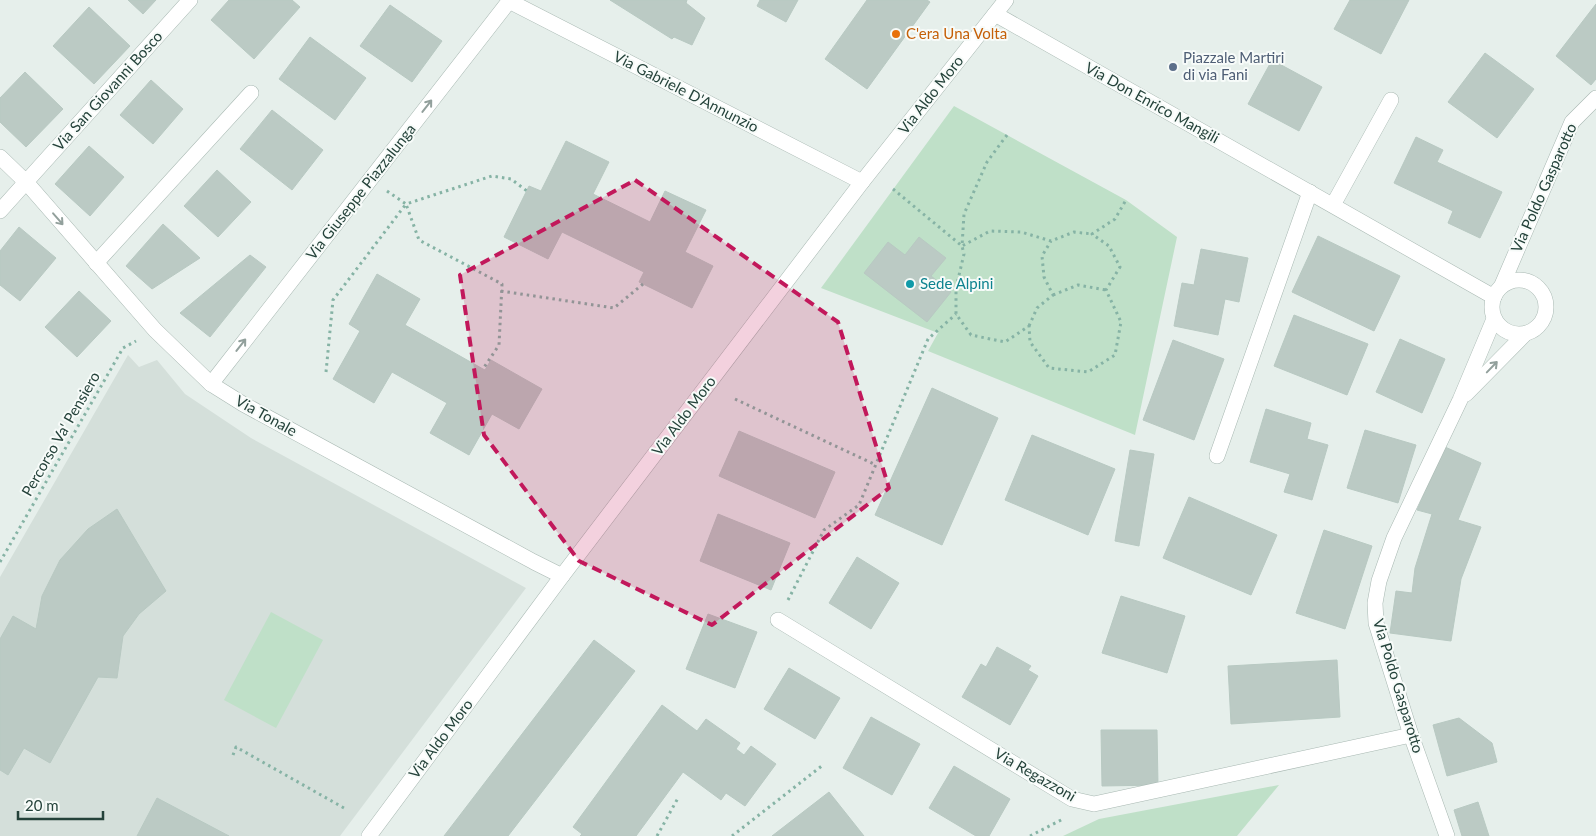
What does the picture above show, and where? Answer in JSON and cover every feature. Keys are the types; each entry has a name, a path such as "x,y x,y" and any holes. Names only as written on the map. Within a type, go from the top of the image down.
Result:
{"street":[{"name":"Via San Giovanni Bosco","path":"0,211 190,0"},
{"name":"Via Aldo Moro","path":"369,836 562,576 862,182 1006,0"},
{"name":"Via Giuseppe Piazzalunga","path":"211,384 510,1"},
{"name":"Via Gabriele D'Annunzio","path":"510,1 862,182"},
{"name":"Via Don Enrico Mangili","path":"995,14 1333,205 1498,291"},
{"path":"96,263 251,93"},
{"name":"Via Poldo Gasparotto","path":"1498,291 1572,122 1596,98"},
{"path":"1333,205 1391,100"},
{"path":"0,157 26,182"},
{"name":"Via Tonale","path":"26,182 155,330 211,384 239,402 562,576"},
{"path":"1217,456 1310,192"},
{"path":"1518,280 1527,281 1535,285 1542,291 1547,308 1545,317 1540,325 1525,334 1507,332 1494,319 1492,310 1498,291 1518,280"},
{"name":"Via Poldo Gasparotto","path":"1447,836 1411,735 1376,623 1375,603 1379,581 1394,538 1460,400 1494,319"},
{"name":"Via Poldo Gasparotto","path":"1460,400 1525,334"},
{"name":"Via Regazzoni","path":"778,620 1072,799 1094,804 1411,735"}],"path":[{"path":"1006,135 987,162 964,214 962,246 964,254 956,288 956,314 971,335 1005,342 1029,326"},
{"path":"326,372 332,300 406,204 492,176 511,179 527,191"},
{"path":"371,179 406,204 419,240 502,284 499,345 483,369"},
{"path":"893,188 962,246"},
{"path":"1092,234 1115,219 1126,200"},
{"path":"962,246 990,231 1021,232 1051,240 1074,232 1092,234 1109,246 1120,267 1106,290"},
{"path":"1051,240 1042,256 1044,277 1053,295"},
{"path":"501,291 614,308 644,284"},
{"path":"1078,285 1106,290 1121,322 1115,355 1088,372 1049,368 1030,342 1029,326 1037,308 1053,295 1078,285"},
{"path":"778,620 824,530 859,505 928,339 956,314"},
{"name":"Percorso Va' Pensiero","path":"0,562 123,348 155,330"},
{"path":"735,398 876,465"},
{"path":"233,755 236,747 344,808"},
{"path":"732,836 823,764"},
{"path":"657,836 678,798"}],"highlighted area":[{"path":"635,180 838,322 889,488 712,625 579,561 484,435 460,275"}],"shaded area":[{"path":"128,355 139,367 157,360 185,394 251,438 526,588 340,836 0,836 0,577"}],"green space":[{"path":"954,106 1126,200 1177,237 1135,435 928,351 938,333 821,288"},
{"path":"271,612 323,640 276,728 224,700"},
{"path":"1279,785 1237,836 1063,836 1099,819"}],"building":[{"path":"128,0 156,0 143,14"},
{"path":"229,0 292,0 300,7 254,59 211,20"},
{"path":"610,0 687,0 686,3 705,18 692,45 674,37 672,39"},
{"path":"760,0 798,0 786,22 757,6"},
{"path":"867,0 927,0 930,2 867,89 825,59"},
{"path":"1350,0 1409,0 1381,54 1334,29"},
{"path":"1596,4 1596,79 1591,85 1556,56"},
{"path":"390,5 442,41 412,82 360,46"},
{"path":"89,7 130,46 94,84 53,46"},
{"path":"310,37 366,78 335,120 279,79"},
{"path":"1485,53 1534,89 1497,138 1448,102"},
{"path":"1272,60 1322,87 1299,131 1248,104"},
{"path":"25,72 63,109 26,147 0,122 0,98"},
{"path":"151,80 183,109 153,144 120,115"},
{"path":"272,110 323,150 292,190 240,149"},
{"path":"1416,137 1443,150 1437,162 1502,192 1480,238 1448,223 1453,211 1394,183"},
{"path":"566,141 609,162 593,194 650,222 665,191 706,210 685,252 713,266 692,308 639,282 644,272 562,232 548,259 504,237 529,186 541,191"},
{"path":"89,146 124,177 90,216 55,184"},
{"path":"217,170 251,202 218,237 184,206"},
{"path":"163,224 200,258 152,289 126,266"},
{"path":"19,227 56,258 20,301 0,285 0,251"},
{"path":"1318,236 1400,276 1374,331 1292,292"},
{"name":"Sede Alpini","path":"919,237 946,258 931,276 951,292 927,322 864,273 888,242 905,255"},
{"path":"1201,249 1248,258 1239,302 1225,299 1218,335 1174,326 1182,283 1194,285"},
{"path":"250,255 266,267 210,337 180,313"},
{"path":"377,274 420,299 405,325 485,370 491,360 542,389 519,429 492,414 469,455 430,433 447,403 392,372 374,403 333,379 360,331 349,324"},
{"path":"79,291 111,321 77,357 45,327"},
{"path":"1294,315 1368,344 1347,395 1274,366"},
{"path":"1400,339 1445,359 1422,413 1376,392"},
{"path":"1173,340 1224,359 1194,440 1143,420"},
{"path":"932,388 998,418 942,545 875,515"},
{"path":"1266,409 1311,423 1307,439 1328,445 1312,500 1284,492 1290,474 1250,462"},
{"path":"1365,430 1416,445 1398,503 1347,488"},
{"path":"739,431 835,472 815,518 719,476"},
{"path":"1032,435 1115,469 1088,535 1005,500"},
{"path":"1445,447 1481,463 1458,520 1481,527 1461,579 1451,641 1390,633 1396,591 1412,593 1415,568 1432,514 1417,510"},
{"path":"1130,450 1154,454 1139,546 1115,541"},
{"path":"1189,497 1277,535 1251,595 1163,558"},
{"path":"117,509 166,591 139,614 123,636 117,678 98,677 50,763 24,748 8,775 0,770 0,639 13,616 36,629 42,596 60,560 88,529"},
{"path":"718,514 790,543 771,590 700,561"},
{"path":"1324,530 1372,546 1345,629 1296,613"},
{"path":"857,557 899,583 871,629 829,603"},
{"path":"1121,596 1185,616 1167,673 1102,653"},
{"path":"708,614 757,632 735,688 686,669"},
{"path":"594,640 635,671 508,836 444,836"},
{"path":"997,647 1031,666 1028,670 1038,676 1010,725 962,697 981,664 986,667"},
{"path":"1337,660 1340,717 1231,724 1228,666"},
{"path":"789,668 840,698 815,739 764,709"},
{"path":"662,705 697,731 706,719 740,743 736,749 744,755 751,746 776,764 745,806 726,793 721,800 683,772 636,836 580,836 582,834 573,827"},
{"path":"871,717 920,744 892,795 843,768"},
{"path":"1459,718 1492,743 1497,762 1447,776 1433,725"},
{"path":"1101,730 1157,730 1158,785 1102,786"},
{"path":"954,766 1010,799 989,836 976,836 929,808"},
{"path":"829,792 864,836 772,836"},
{"path":"157,798 229,836 137,836"},
{"path":"1478,802 1489,836 1462,836 1454,810"}],"place":[{"name":"C'era Una Volta","path":"896,34"},
{"name":"Piazzale Martiri di via Fani","path":"1173,67"},
{"name":"Sede Alpini","path":"910,284"}]}
